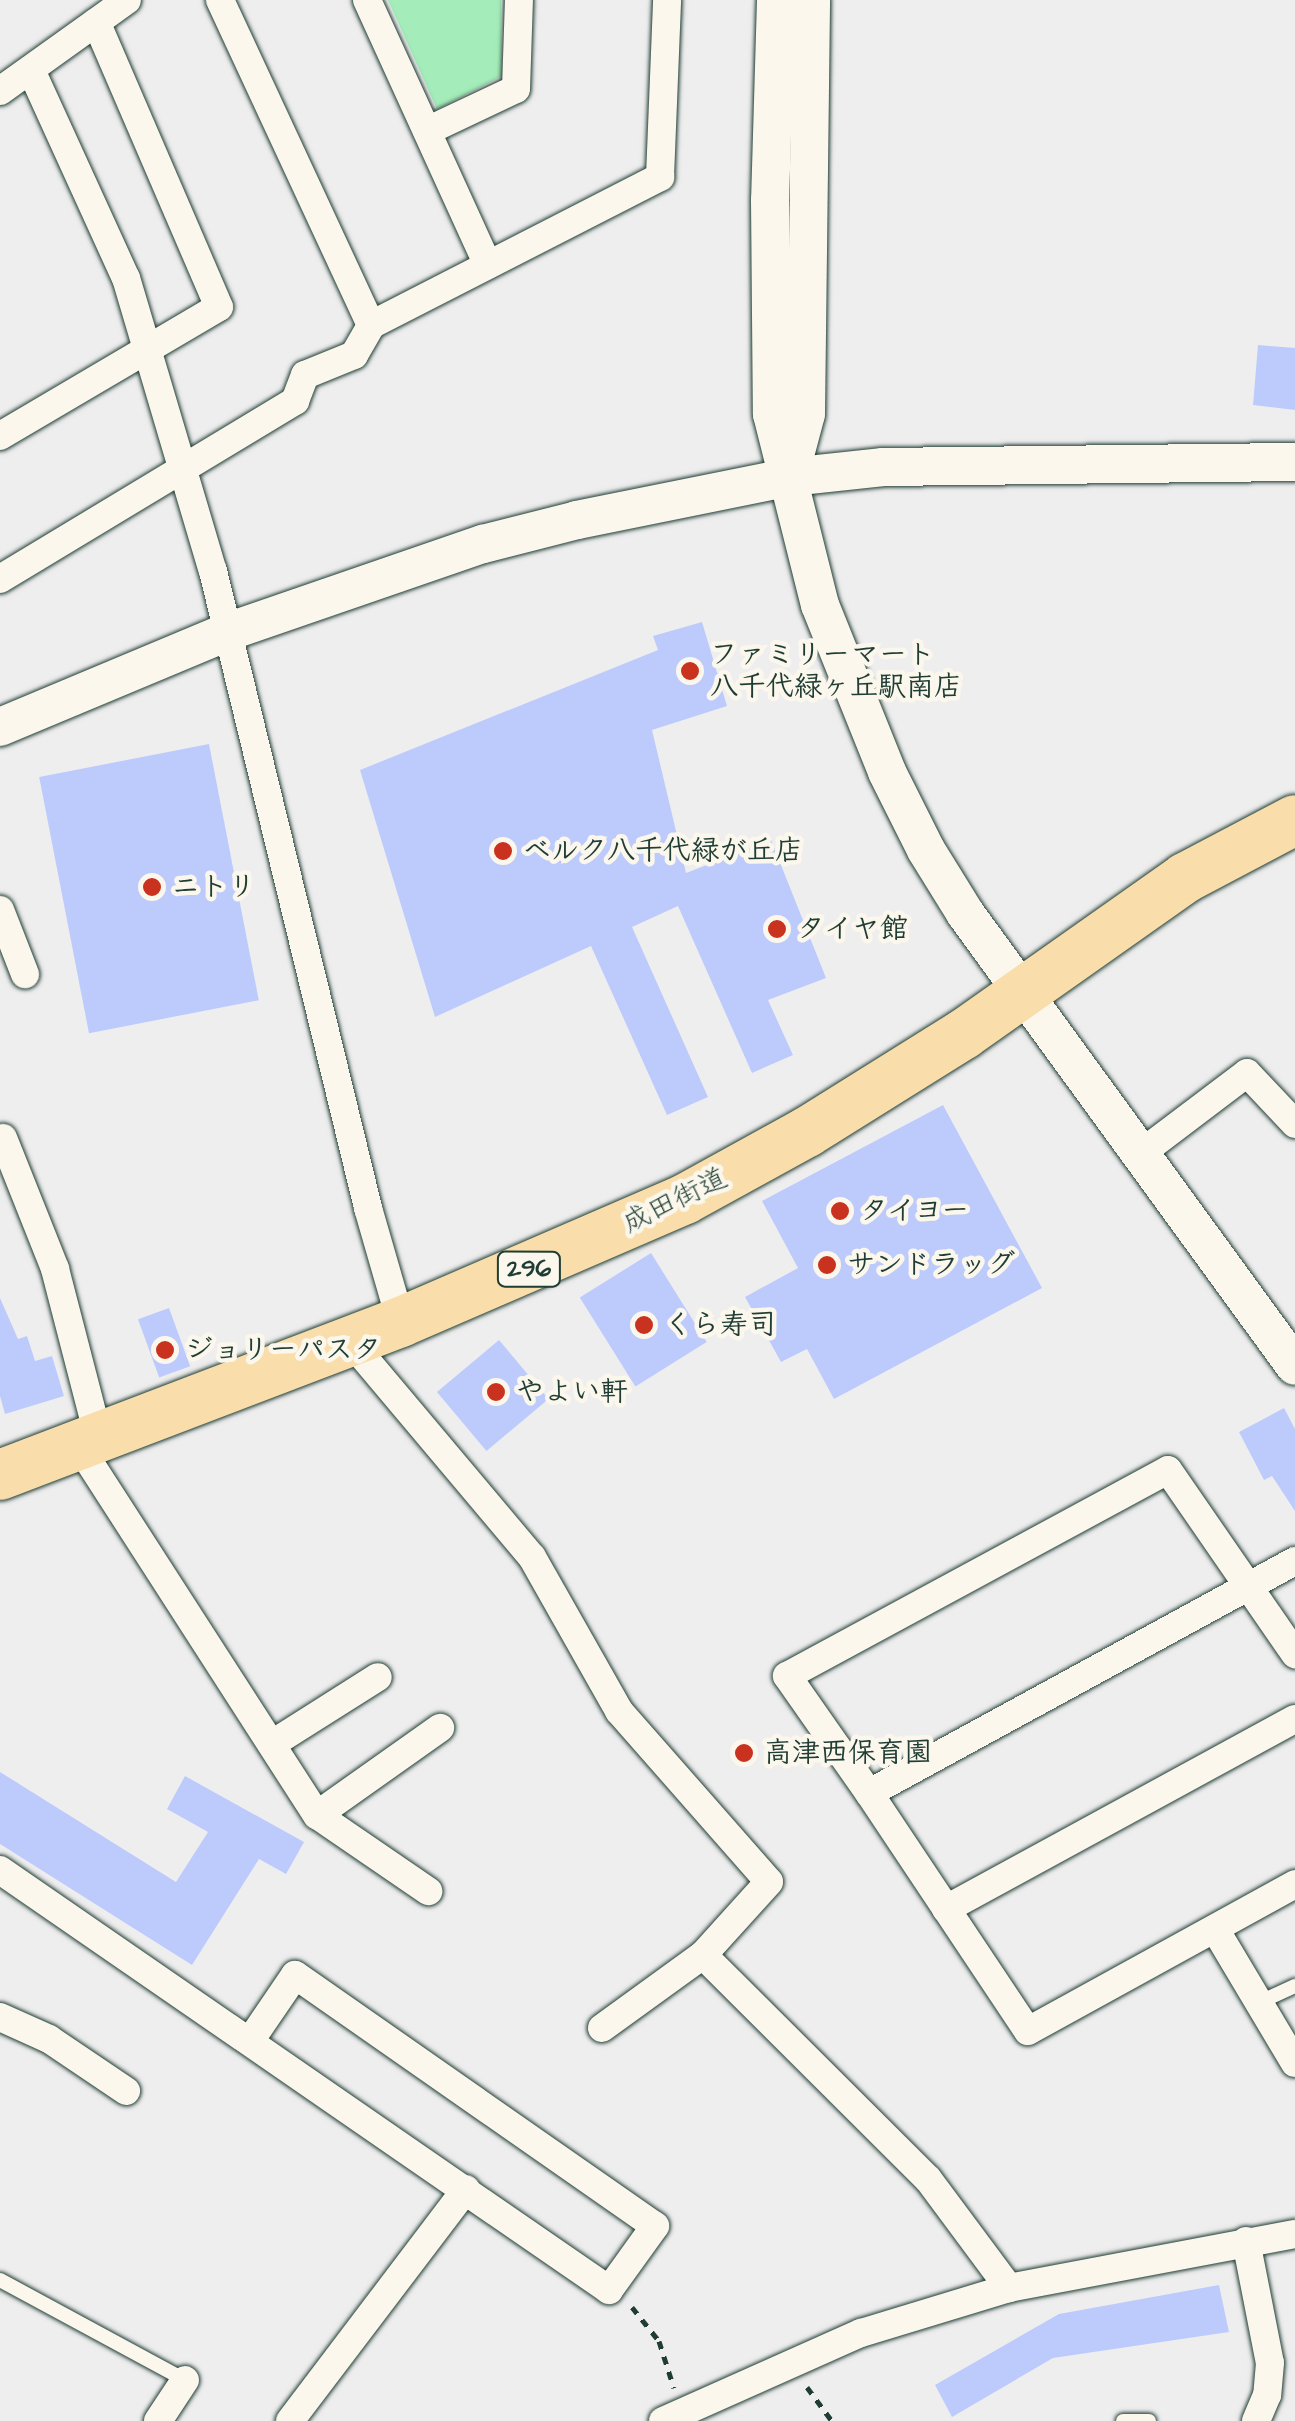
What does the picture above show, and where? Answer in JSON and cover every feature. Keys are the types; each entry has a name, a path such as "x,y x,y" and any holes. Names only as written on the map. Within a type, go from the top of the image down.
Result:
{"highway":[{"name":"成田街道","path":"0,1474 401,1322 685,1199 807,1132 964,1034 1184,878 1295,820"}],"street":[{"path":"0,91 127,0"},
{"path":"220,0 371,325"},
{"path":"367,0 488,264"},
{"path":"427,131 516,89 519,0"},
{"path":"0,579 295,401 305,375 354,355 371,325 660,177 667,0"},
{"path":"776,0 770,200 772,414 820,605 887,772 926,850 1021,990 1295,1366"},
{"path":"790,476 806,414 811,0"},
{"path":"0,436 219,306 96,22"},
{"path":"31,70 126,278 182,466 227,632 368,1208 401,1322"},
{"path":"0,727 227,632 483,544 577,520 790,476 883,466 1295,462"},
{"path":"0,910 25,974"},
{"path":"1140,1154 1247,1073 1295,1124"},
{"path":"3,1138 55,1269 87,1439 318,1815 428,1890"},
{"path":"350,1341 532,1557 619,1711 769,1882 702,1954 602,2028"},
{"path":"1295,1654 1168,1470 788,1676 1028,2032 1295,1884"},
{"path":"869,1793 1295,1562"},
{"path":"272,1744 378,1677"},
{"path":"946,1909 1295,1719"},
{"path":"318,1815 440,1728"},
{"path":"0,1870 250,2042 466,2189 610,2289 656,2226 295,1975 250,2042"},
{"path":"1215,1929 1295,2063"},
{"path":"702,1954 928,2180 1009,2288"},
{"path":"0,2017 49,2039 126,2091"},
{"path":"290,2421 466,2189"},
{"path":"673,2417 862,2333 1009,2288 1295,2234"},
{"path":"1246,2241 1270,2363 1267,2395 1256,2421"},
{"path":"158,2421 185,2380"}],"lane":[{"path":"1257,2004 1295,1986"},
{"path":"0,2280 185,2380"},
{"path":"1123,2421 1149,2421"}],"path":[{"path":"610,2289 644,2317 659,2341 673,2417"},
{"path":"791,2364 832,2421"}],"green space":[{"path":"388,0 501,0 502,76 437,109"}],"building":[{"path":"1258,345 1295,348 1295,410 1253,405"},
{"path":"702,622 727,706 652,730 686,873 771,840 826,978 768,1000 793,1055 752,1073 678,906 632,927 708,1097 667,1115 591,946 435,1017 360,770 658,650 653,636"},
{"path":"209,744 259,1000 89,1033 39,777"},
{"path":"943,1105 1042,1288 834,1399 807,1349 781,1362 745,1297 798,1268 762,1201"},
{"path":"651,1253 707,1342 635,1387 580,1298"},
{"path":"0,1298 18,1339 27,1336 35,1361 52,1356 64,1396 5,1414 0,1396"},
{"path":"169,1308 190,1366 159,1378 138,1319"},
{"path":"499,1340 548,1399 486,1451 437,1392"},
{"path":"1284,1408 1295,1429 1295,1511 1272,1476 1264,1480 1239,1432"},
{"path":"0,1772 176,1882 208,1832 167,1809 185,1776 304,1842 286,1874 259,1859 192,1965 0,1844"},
{"path":"1219,2285 1229,2332 1053,2358 952,2417 935,2385 1059,2314"}],"place":[{"name":"ファミリーマート 八千代緑ヶ丘駅南店","path":"690,671"},
{"name":"ベルク八千代緑が丘店","path":"503,851"},
{"name":"ニトリ","path":"152,887"},
{"name":"タイヤ館","path":"777,929"},
{"name":"タイヨー","path":"840,1211"},
{"name":"サンドラッグ","path":"827,1265"},
{"name":"くら寿司","path":"644,1325"},
{"name":"ジョリーパスタ","path":"165,1350"},
{"name":"やよい軒","path":"496,1392"},
{"name":"高津西保育園","path":"744,1753"}]}
